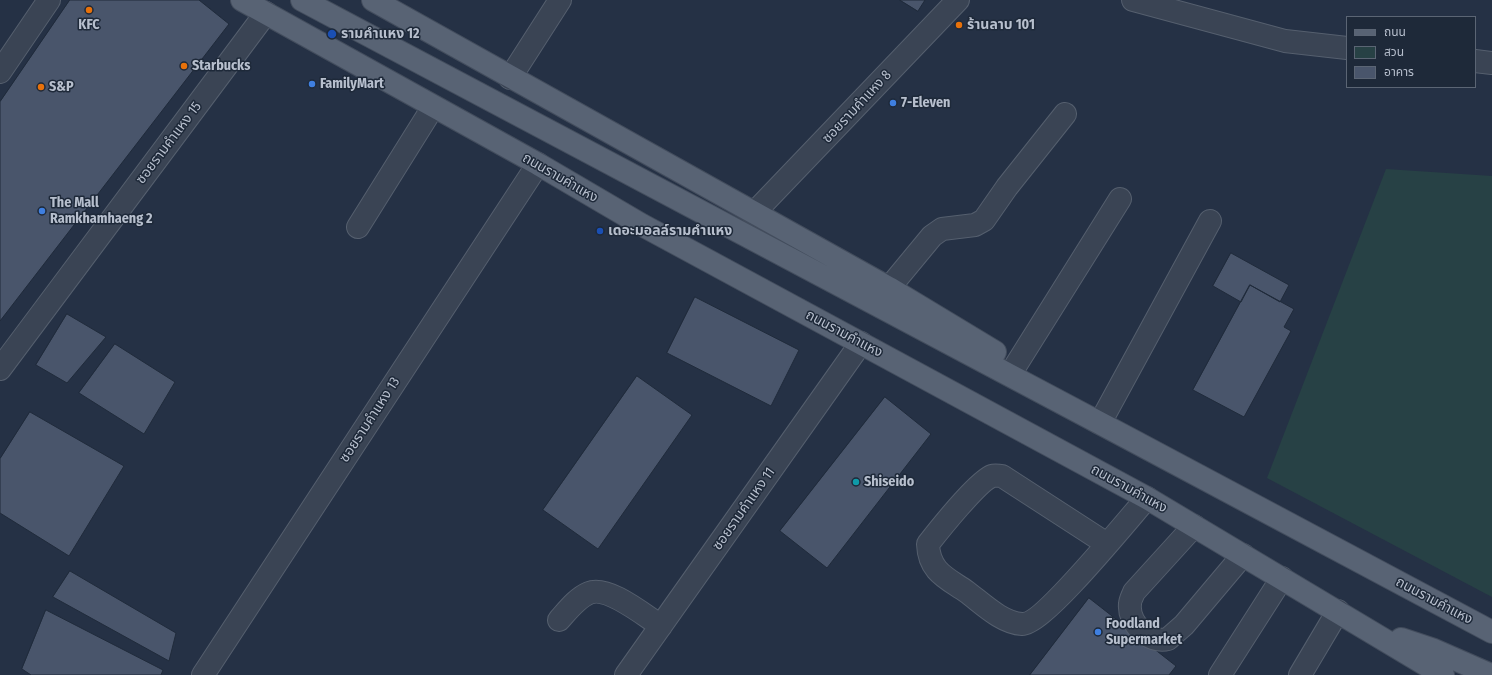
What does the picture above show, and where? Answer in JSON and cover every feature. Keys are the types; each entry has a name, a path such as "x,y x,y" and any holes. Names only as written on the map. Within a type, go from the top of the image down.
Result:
{"main road":[{"name":"ถนนรามคำแหง","path":"242,0 538,164 642,225 1147,498 1443,675"},
{"name":"ถนนรามคำแหง","path":"302,0 756,242 1100,422 1492,632"},
{"name":"ถนนรามคำแหง","path":"373,0 510,78 755,212 889,288 1016,365 1079,411"},
{"path":"1357,623 1434,650 1491,675"}],"street":[{"path":"0,72 49,0"},
{"path":"510,78 560,0"},
{"name":"ซอยรามคำแหง 8","path":"755,212 958,0"},
{"path":"1133,0 1285,41 1346,48"},
{"name":"ซอยรามคำแหง 15","path":"0,369 266,13"},
{"path":"1476,61 1492,63"},
{"path":"358,227 433,107"},
{"path":"889,288 932,236 938,232 975,225 984,220 1007,187 1065,114"},
{"name":"ซอยรามคำแหง 13","path":"203,675 538,164"},
{"path":"1016,365 1120,199"},
{"path":"1100,422 1210,221"},
{"name":"ซอยรามคำแหง 11","path":"626,675 861,343"},
{"path":"1107,544 1002,476 993,476 985,481 955,511 928,544 928,558 938,572 1006,620 1023,624 1038,618 1059,598 1107,544 1147,498"},
{"path":"1194,526 1134,592 1130,603 1134,622 1147,635 1162,641 1168,639 1184,625 1243,555"},
{"path":"1220,675 1282,578"},
{"path":"559,620 574,604 590,593 598,592 609,593 661,626"},
{"path":"1300,675 1338,611"}],"green space":[{"path":"1386,169 1492,176 1492,597 1267,478"}],"building":[{"name":"The Mall Ramkhamhaeng 2","path":"70,0 199,0 229,24 0,321 0,102"},
{"path":"900,0 925,0 918,11"},
{"path":"1231,253 1289,285 1280,302 1250,285 1241,302 1213,286"},
{"path":"1250,285 1294,309 1284,327 1291,331 1244,417 1193,390"},
{"path":"695,297 799,350 771,406 667,353"},
{"path":"67,314 106,337 67,383 36,365"},
{"path":"115,344 175,382 144,434 79,393"},
{"path":"637,376 692,415 598,549 543,510"},
{"name":"Shiseido","path":"885,397 931,434 827,568 780,531"},
{"path":"30,412 124,466 69,556 0,513 0,459"},
{"path":"70,571 176,633 169,661 53,597"},
{"name":"Foodland Supermarket","path":"1089,598 1176,666 1169,675 1030,675"},
{"path":"46,610 163,670 161,675 31,675 22,669"}],"place":[{"name":"KFC","path":"89,10"},
{"name":"ร้านลาบ 101","path":"959,25"},
{"name":"รามคำแหง 12","path":"332,34"},
{"name":"Starbucks","path":"184,66"},
{"name":"FamilyMart","path":"312,84"},
{"name":"S&P","path":"41,87"},
{"name":"7-Eleven","path":"893,103"},
{"name":"The Mall Ramkhamhaeng 2","path":"42,211"},
{"name":"เดอะมอลล์รามคำแหง","path":"600,231"},
{"name":"Shiseido","path":"856,482"},
{"name":"Foodland Supermarket","path":"1098,632"}]}
